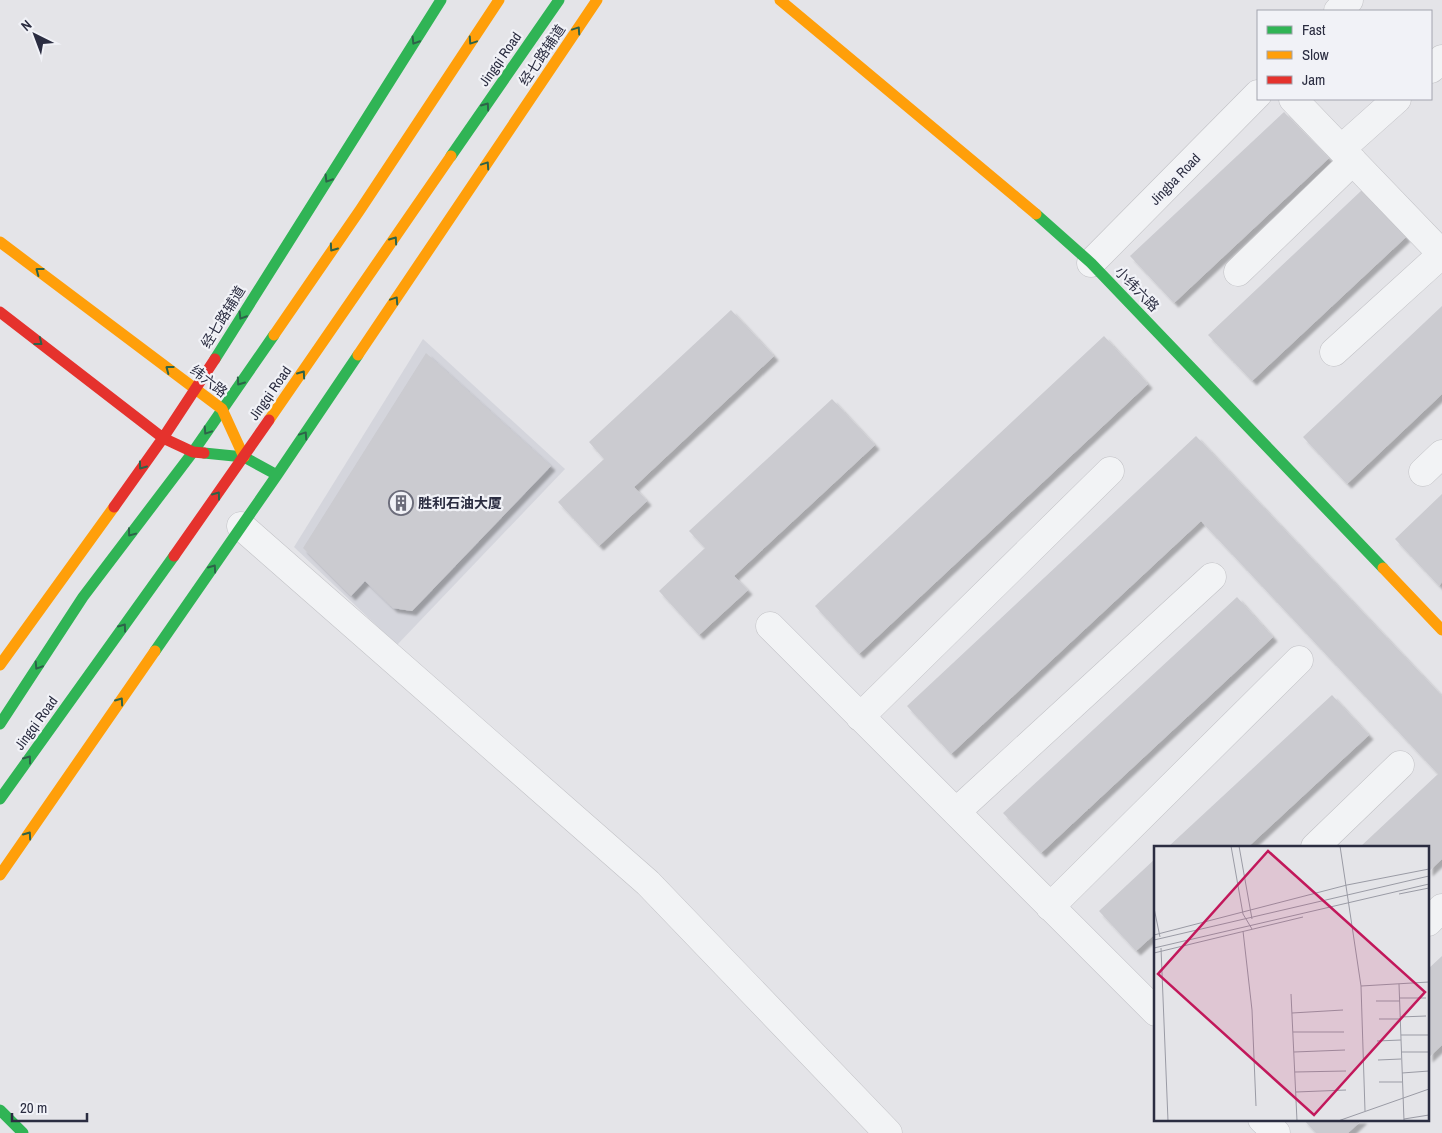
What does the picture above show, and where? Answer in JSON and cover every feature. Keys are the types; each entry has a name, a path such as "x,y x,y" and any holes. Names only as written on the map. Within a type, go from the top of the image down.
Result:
{"street":[{"name":"经七路辅道","path":"0,665 196,389 441,0"},
{"name":"Jingqi Road","path":"0,724 83,597 193,452 360,210 499,0"},
{"name":"Jingqi Road","path":"0,799 244,457 559,0"},
{"name":"经七路辅道","path":"0,875 277,475 597,0"},
{"name":"小纬六路","path":"780,0 1013,194 1091,263 1442,630"},
{"path":"1339,10 1349,0"},
{"path":"1432,68 1442,59"},
{"name":"Jingba Road","path":"1091,263 1257,95"},
{"path":"1294,100 1347,155 1439,244 1334,352"},
{"path":"1238,272 1396,100"},
{"name":"纬六路","path":"0,242 222,409 244,457"},
{"path":"0,312 162,438 193,452 244,457 277,475"},
{"path":"860,717 1110,471"},
{"path":"241,526 648,883 888,1133"},
{"path":"956,812 1212,577"},
{"path":"770,626 1050,906 1154,1006"},
{"path":"1050,906 1299,660"},
{"path":"1316,846 1400,765"},
{"path":"1430,920 1442,908"},
{"path":"0,1110 23,1133"},
{"path":"1263,1120 1276,1133"}],"shaded area":[{"path":"423,339 565,469 397,645 294,547"}],"building":[{"path":"1284,112 1329,158 1174,303 1130,256"},
{"path":"1362,190 1406,237 1252,381 1208,335"},
{"path":"1442,306 1442,394 1347,484 1303,437"},
{"path":"731,310 774,356 634,487 647,501 599,546 558,502 604,459 589,442"},
{"path":"1104,336 1148,384 859,654 815,606"},
{"path":"426,353 551,466 412,611 393,608 365,581 351,596 303,548"},
{"path":"832,399 875,445 734,576 748,590 699,635 659,591 705,548 689,531"},
{"path":"1196,436 1442,696 1442,859 1430,870 1430,846 1361,846 1438,774 1201,521 951,754 907,706"},
{"path":"1442,494 1442,582 1439,586 1395,539"},
{"path":"1237,597 1273,637 1041,853 1003,813"},
{"path":"1332,695 1369,735 1249,846 1169,846"},
{"path":"1154,860 1154,935 1136,951 1099,911"},
{"path":"1442,956 1442,1045 1430,1056 1430,967"},
{"path":"1304,1120 1362,1120 1348,1133 1316,1133"}],"traffic: fast":[{"path":"215,359 441,0"},
{"path":"451,156 559,0"},
{"path":"1036,214 1091,263 1383,568"},
{"path":"0,724 83,597 193,452 274,335"},
{"path":"155,651 358,355"},
{"path":"204,453 244,457 277,475"},
{"path":"0,799 174,556"},
{"path":"0,1110 23,1133"}],"traffic: slow":[{"path":"274,335 360,210 499,0"},
{"path":"358,355 597,0"},
{"path":"780,0 1036,214"},
{"path":"269,420 451,156"},
{"path":"0,242 222,409 244,457"},
{"path":"0,665 114,507"},
{"path":"1383,568 1442,630"},
{"path":"0,875 155,651"}],"traffic: jam":[{"path":"0,312 163,438 193,452 204,453"},
{"path":"114,507 163,438 215,359"},
{"path":"174,556 269,420"}],"place":[{"name":"胜利石油大厦","path":"401,503"}]}
